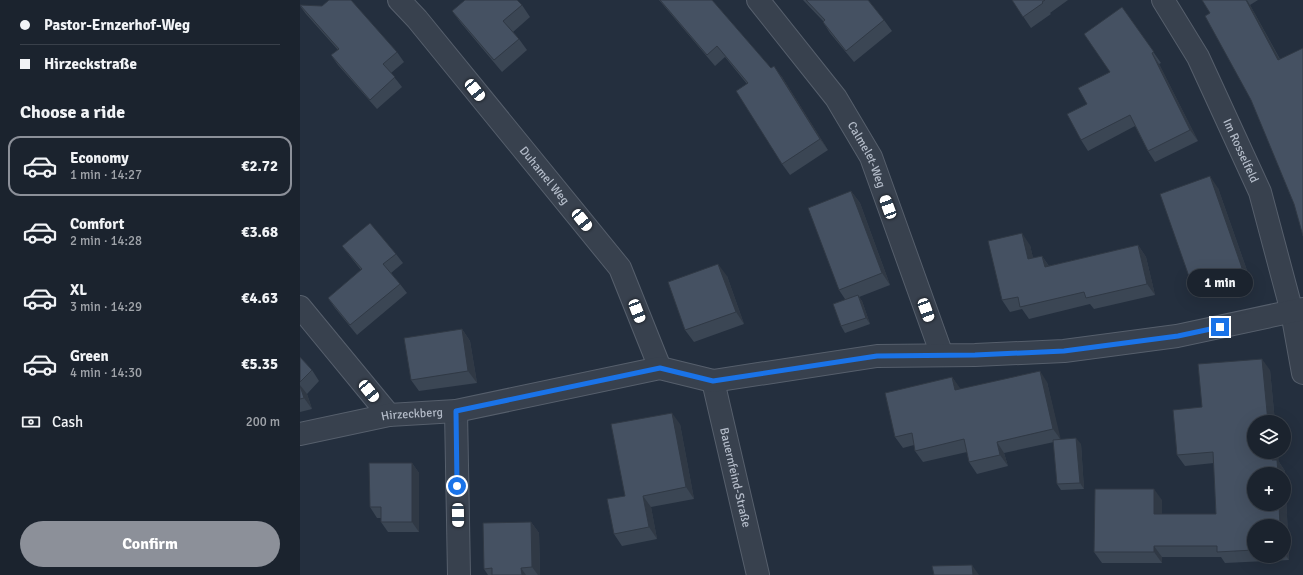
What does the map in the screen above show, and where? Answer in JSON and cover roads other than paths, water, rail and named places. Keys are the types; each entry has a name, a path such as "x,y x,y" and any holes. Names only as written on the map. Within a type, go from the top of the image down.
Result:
{"street":[{"name":"Duhamel Weg","path":"399,0 418,19 620,268 660,368"},
{"name":"Calmelet-Weg","path":"758,0 836,98 870,157 942,355"},
{"name":"Im Rosselfeld","path":"1163,0 1198,57 1260,192 1297,311 1303,373"},
{"path":"300,307 389,415"},
{"path":"713,381 877,356 975,355 1064,351 1178,336 1297,311"},
{"name":"Hirzeckberg","path":"300,434 389,415 456,411 660,368 713,381"},
{"name":"Bauernfeind-Straße","path":"713,381 758,575"},
{"path":"456,411 459,575"}]}
